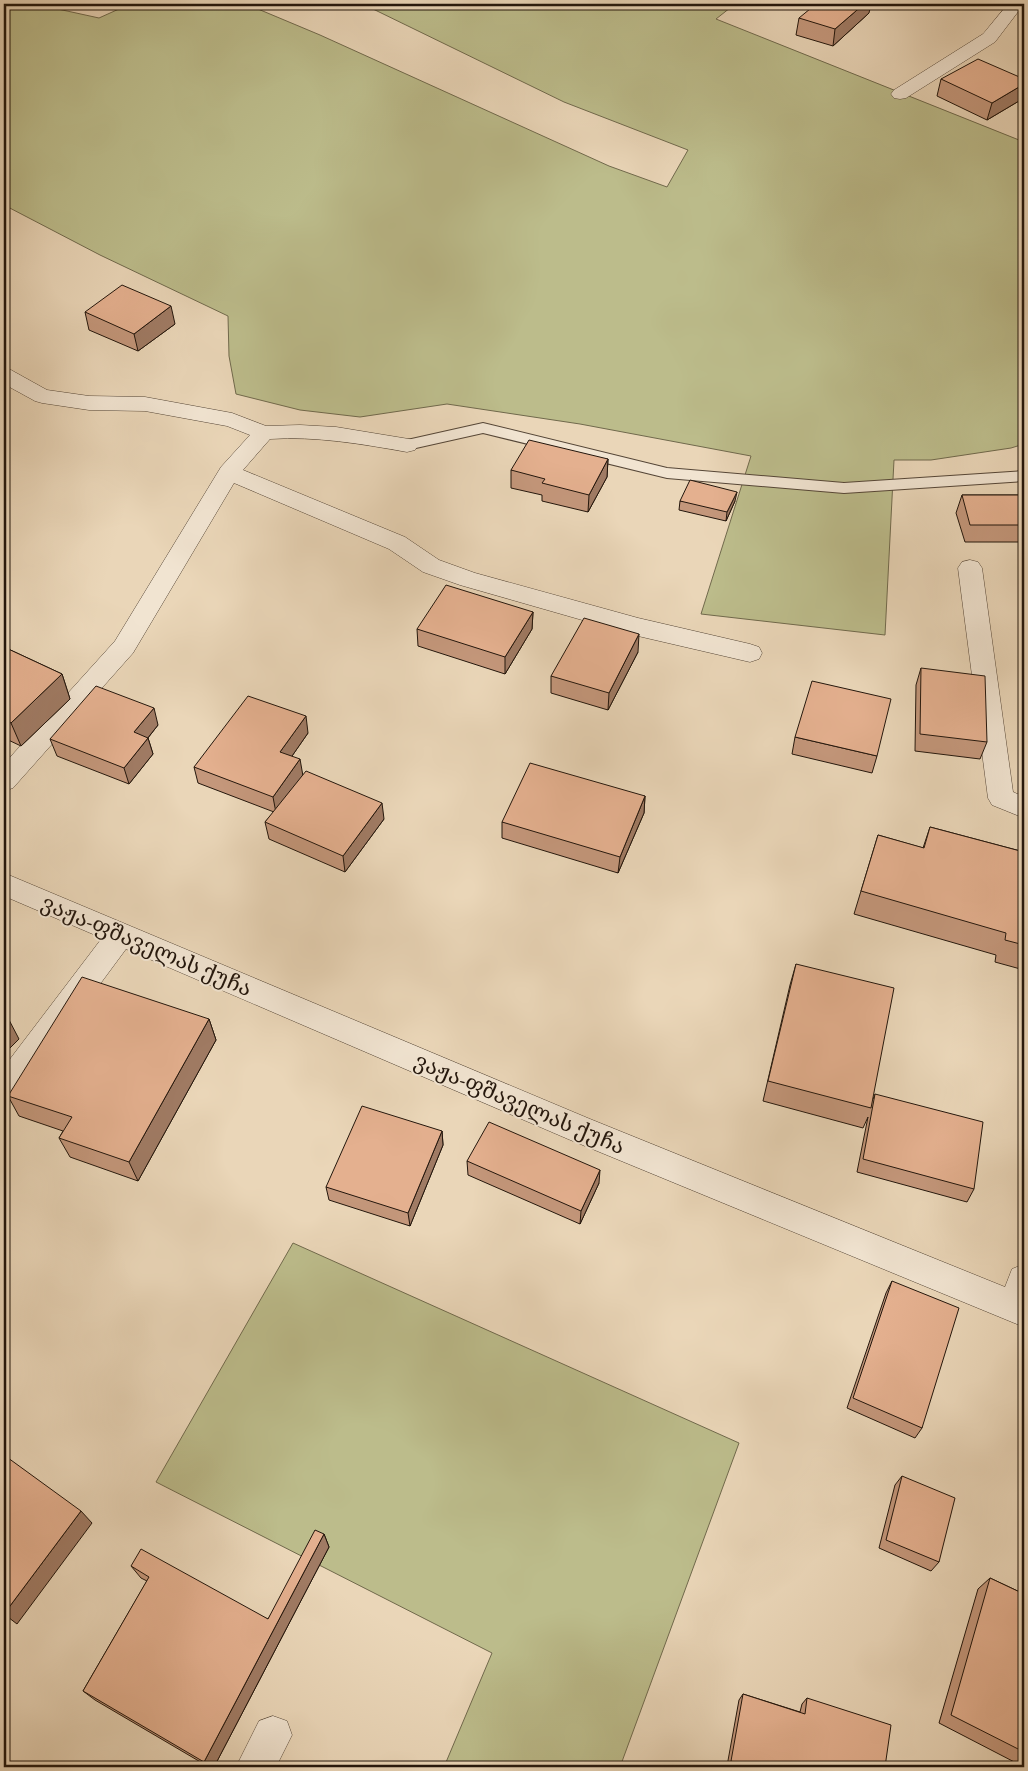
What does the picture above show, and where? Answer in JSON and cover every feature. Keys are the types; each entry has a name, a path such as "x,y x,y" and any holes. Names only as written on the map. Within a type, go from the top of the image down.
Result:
{"street":[{"path":"900,94 989,38 1016,4"},
{"path":"4,375 42,396 89,403 145,404 232,420 264,432 289,430 352,434 407,445"},
{"path":"4,781 124,647 229,472 264,432"},
{"path":"229,472 396,543 431,566 468,579 638,627 750,653"},
{"path":"970,568 1001,798 1024,808"},
{"name":"ვაჟა-ფშაველას ქუჩა","path":"4,884 579,1129 890,1257 1020,1299"},
{"path":"4,1090 121,934"},
{"path":"255,1767 273,1735"}],"lane":[{"path":"407,445 483,428 667,473 844,488 1024,476"}],"green space":[{"path":"4,4 35,4 99,18 130,4 246,4 320,35 609,166 667,187 688,150 564,102 373,9 377,4 735,4 716,19 1024,142 1024,444 1011,448 931,460 894,460 885,635 701,614 751,456 580,424 447,404 360,417 300,410 236,394 229,356 228,316 100,255 4,205"},
{"path":"293,1243 739,1443 620,1767 444,1767 492,1653 156,1482"}],"building":[{"path":"816,4 864,4 835,29 799,18"},
{"path":"978,59 1024,79 1024,84 992,103 941,79"},
{"path":"122,285 171,306 134,334 85,312"},
{"path":"529,440 608,459 589,495 542,483 545,479 511,470"},
{"path":"690,480 737,492 727,512 680,501"},
{"path":"962,495 1024,495 1024,525 970,525"},
{"path":"446,585 533,612 505,657 417,629"},
{"path":"584,618 639,634 609,693 551,676"},
{"path":"4,647 62,674 11,723 4,719"},
{"path":"921,668 985,676 987,742 920,734"},
{"path":"812,681 891,699 877,756 795,737"},
{"path":"96,686 154,708 134,732 148,738 124,768 50,739"},
{"path":"248,696 306,716 280,752 300,759 273,797 194,767"},
{"path":"530,763 645,796 620,857 502,822"},
{"path":"306,771 382,803 343,856 265,822"},
{"path":"930,827 1024,852 1024,945 1005,940 1006,933 861,891 878,835 924,848"},
{"path":"796,964 894,988 871,1108 768,1081"},
{"path":"82,977 209,1019 129,1162 59,1138 72,1117 8,1096"},
{"path":"875,1094 983,1122 974,1189 863,1159"},
{"path":"362,1106 442,1131 408,1213 326,1187"},
{"path":"489,1122 600,1170 581,1211 467,1161"},
{"path":"892,1281 959,1308 922,1428 853,1398"},
{"path":"4,1455 81,1511 4,1614"},
{"path":"902,1476 955,1498 939,1562 886,1540"},
{"path":"315,1530 324,1534 204,1762 83,1691 149,1577 131,1566 141,1549 268,1619"},
{"path":"990,1578 1024,1594 1024,1752 951,1715"},
{"path":"743,1694 805,1714 807,1698 891,1725 885,1767 752,1767 731,1761"}]}
